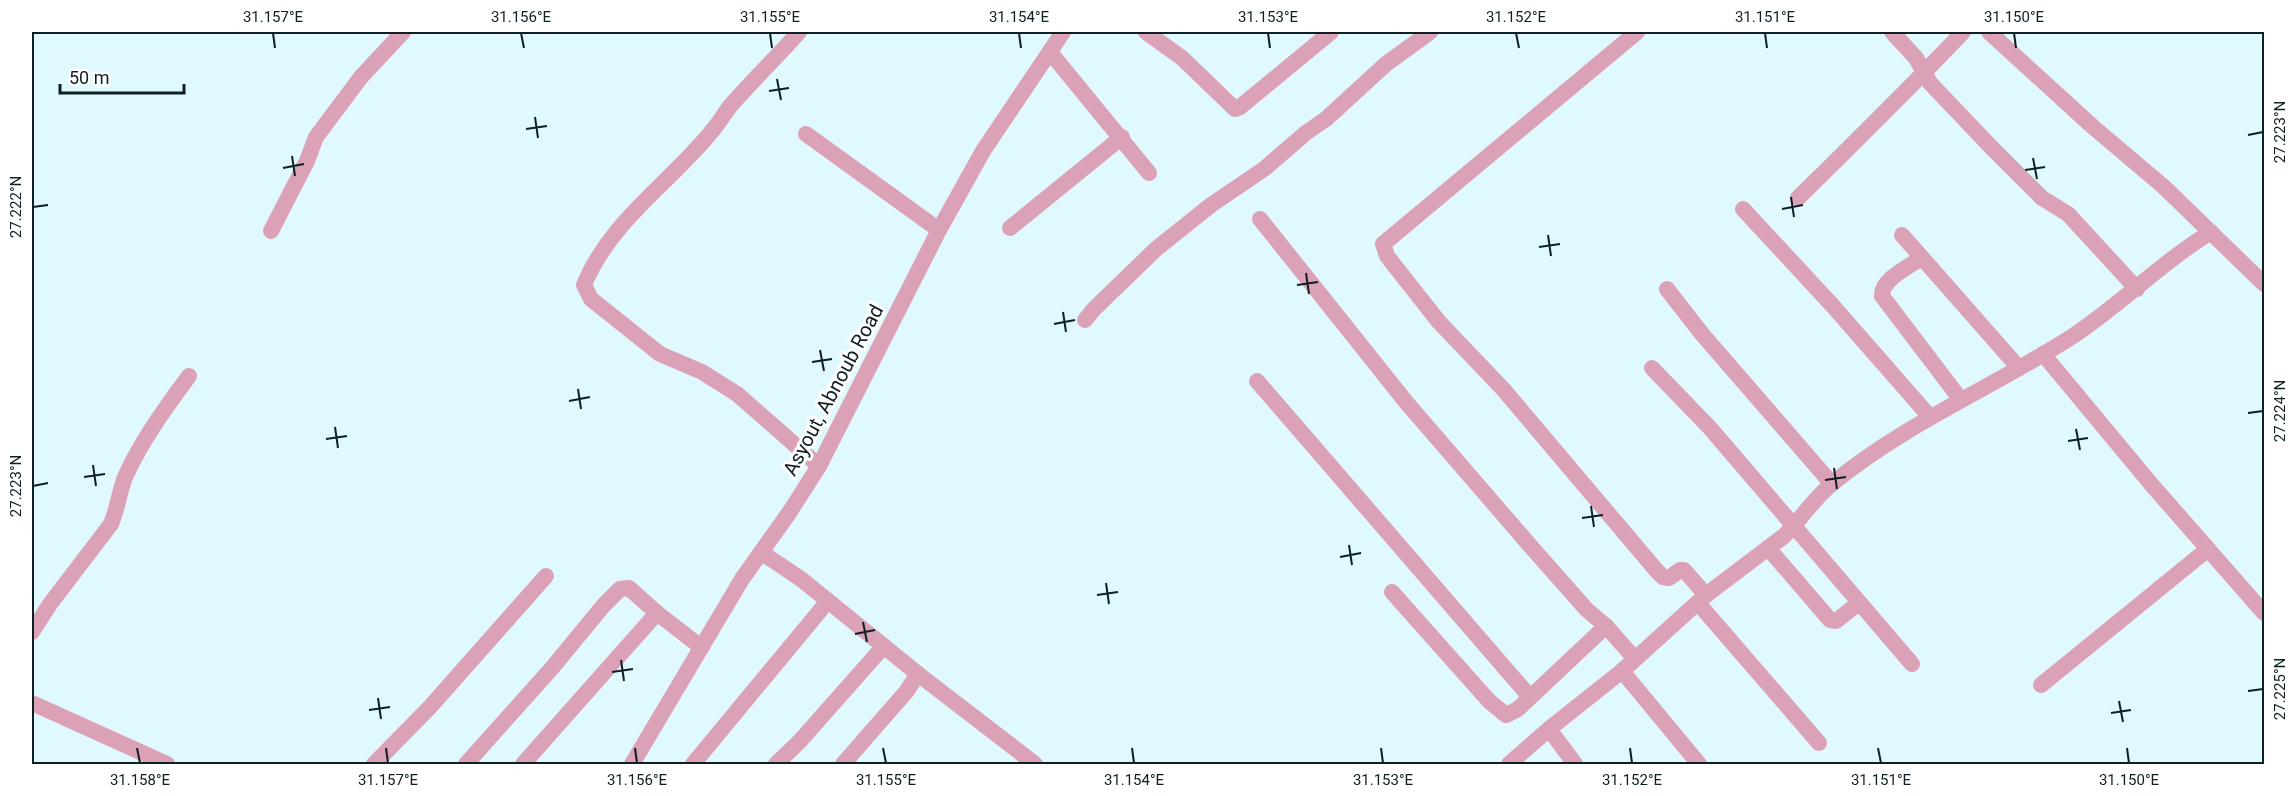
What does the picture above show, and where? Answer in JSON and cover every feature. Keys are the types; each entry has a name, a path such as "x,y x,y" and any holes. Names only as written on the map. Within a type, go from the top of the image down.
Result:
{"street":[{"path":"271,231 307,160 316,137 361,77 403,32"},
{"path":"800,32 736,99 712,131 643,201 614,237 584,285 591,299 660,354 702,372 737,394 819,466"},
{"name":"Asyout, Abnoub Road","path":"632,765 742,579 762,553 819,466 939,230 982,151 1063,32"},
{"path":"1146,32 1182,58 1235,109 1331,32"},
{"path":"1085,320 1156,249 1210,205 1264,169 1306,132 1326,119 1386,64 1430,32"},
{"path":"1637,32 1383,244 1387,256 1398,273 1439,322 1510,397 1656,570 1663,577 1669,578 1680,570 1684,570 1702,599 1819,743"},
{"path":"1892,32 1916,58 1930,83 2042,198 2068,214 2137,289"},
{"path":"1798,198 1963,32"},
{"path":"1989,32 2211,232 2265,284"},
{"path":"1050,52 1122,137 1149,173"},
{"path":"806,134 939,230"},
{"path":"1010,228 1122,137"},
{"path":"1743,209 1832,305 1930,417"},
{"path":"1260,219 1407,402 1587,610 1606,626 1635,659"},
{"path":"1509,765 1549,729 1622,671 1702,599 1795,525 1803,513 1832,483 1900,434 2076,334 2211,232"},
{"path":"1902,235 2019,368"},
{"path":"1921,258 1886,283 1882,296 1961,400"},
{"path":"1668,289 1702,334 1832,483"},
{"path":"2043,354 2151,484 2265,613"},
{"path":"1652,368 1710,428 1912,664"},
{"path":"32,632 50,604 111,524 125,476 166,407 189,376"},
{"path":"1257,381 1530,697"},
{"path":"1768,548 1830,620 1836,621 1859,603"},
{"path":"2041,685 2208,549"},
{"path":"762,553 801,579 918,675 1035,765"},
{"path":"374,765 430,707 546,576"},
{"path":"466,765 620,589 628,588 657,614 701,647"},
{"path":"1392,592 1502,714 1510,715 1606,626"},
{"path":"693,765 828,601"},
{"path":"523,765 657,614"},
{"path":"776,765 884,646"},
{"path":"1622,671 1699,765"},
{"path":"843,765 918,675"},
{"path":"32,703 167,765"},
{"path":"1549,729 1575,765"}]}
